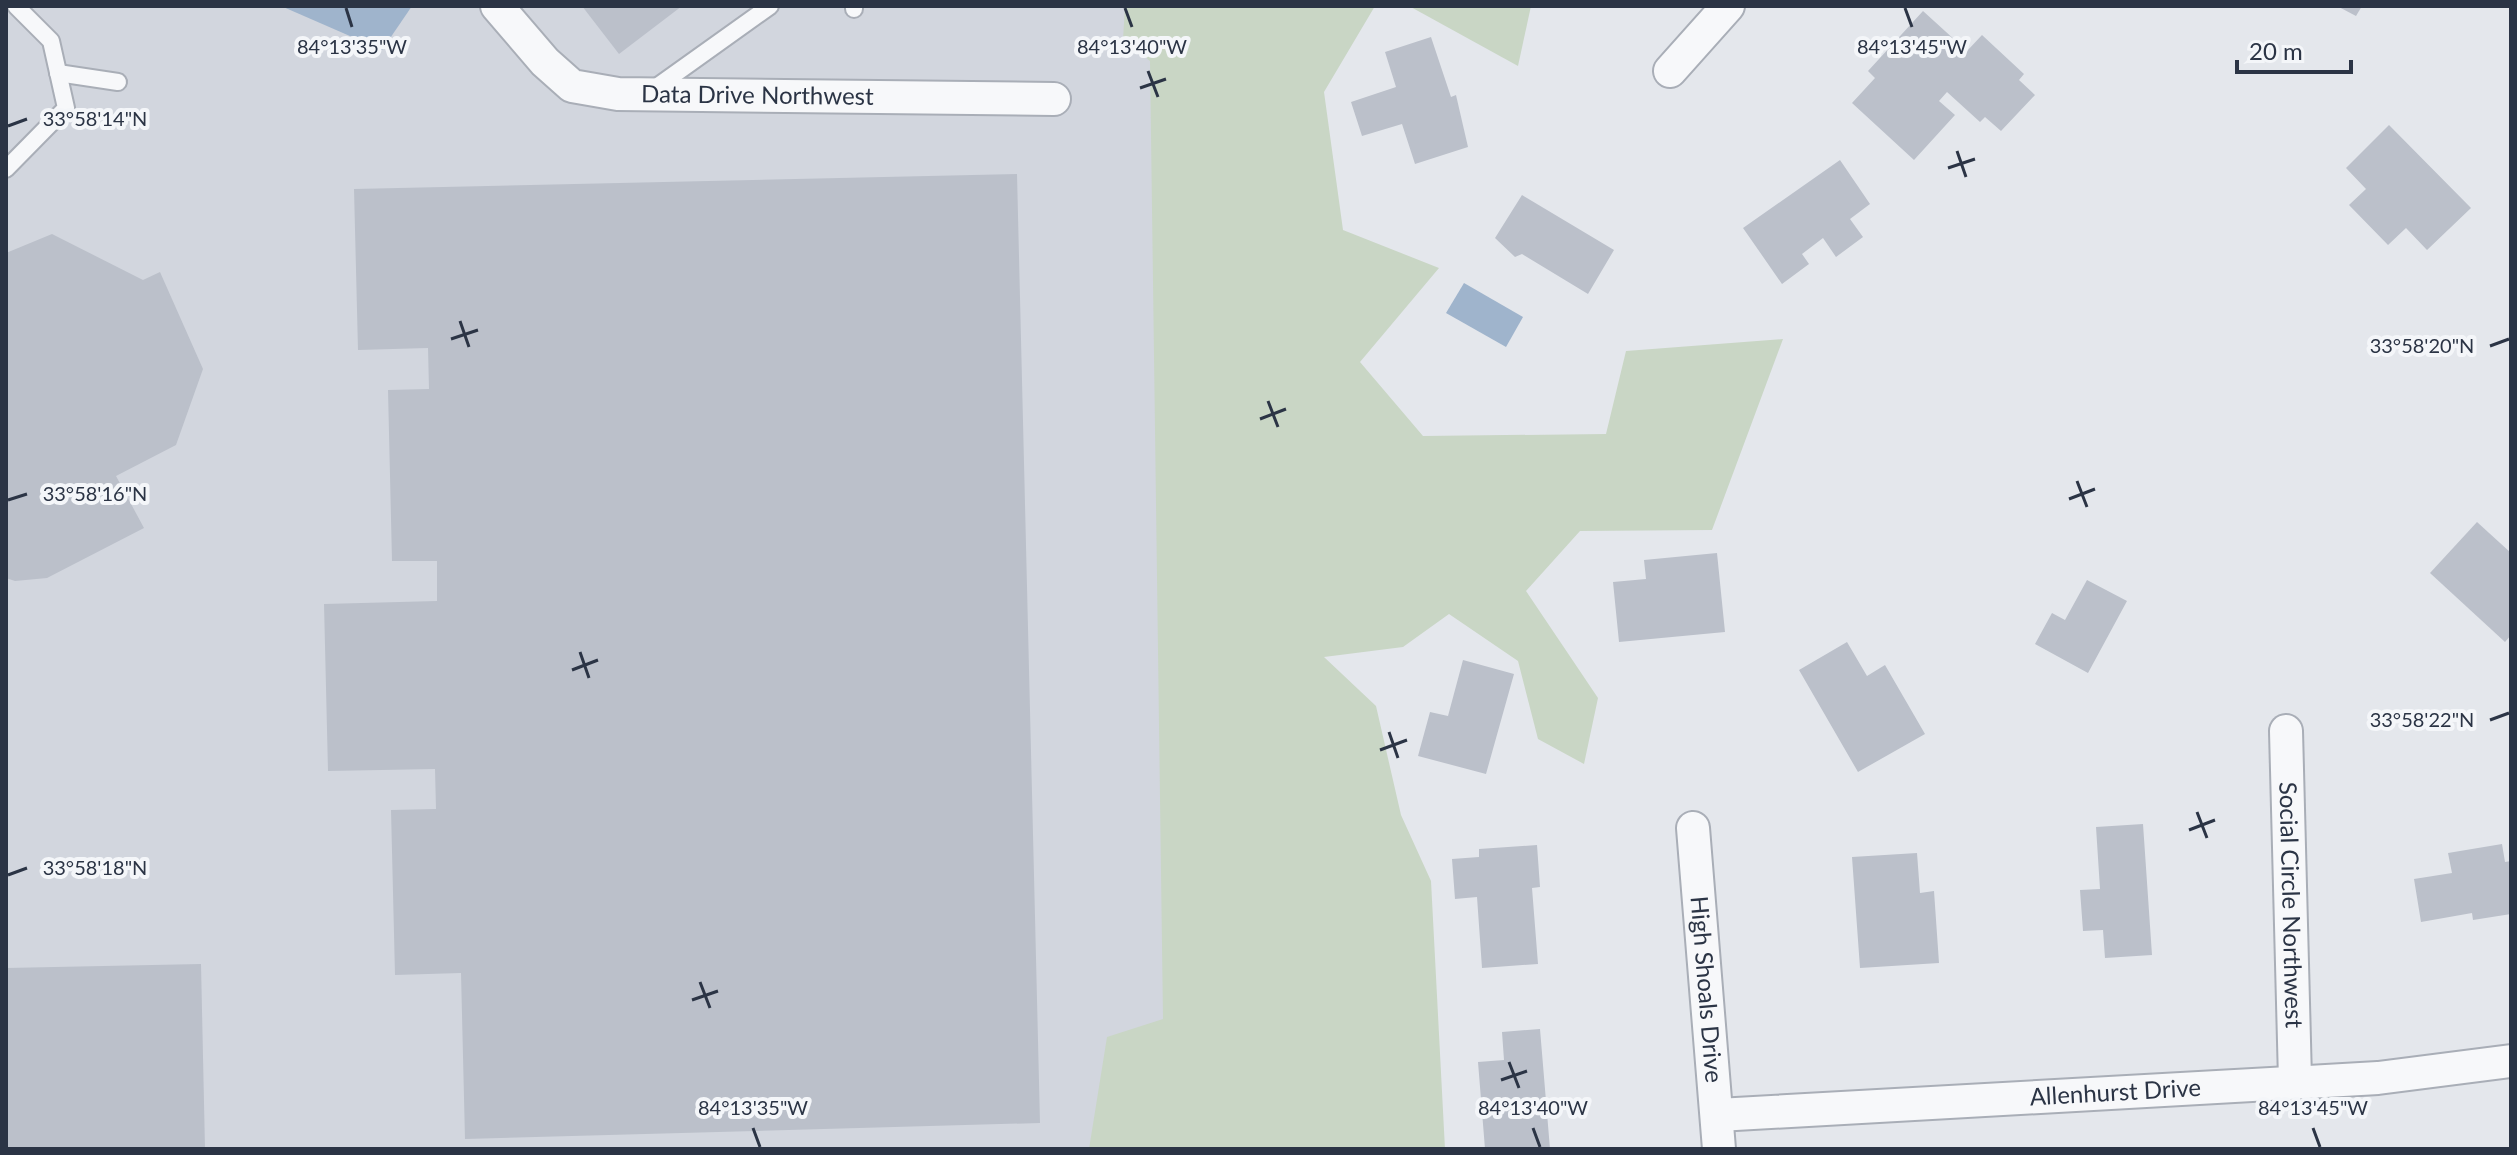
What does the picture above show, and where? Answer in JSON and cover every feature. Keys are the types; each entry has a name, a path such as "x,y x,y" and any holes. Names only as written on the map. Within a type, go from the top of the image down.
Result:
{"street":[{"name":"Data Drive Northwest","path":"497,6 545,62 572,86 618,94 1054,99"},
{"path":"1670,71 1728,6"},
{"name":"Social Circle Northwest","path":"2286,731 2295,1080"},
{"name":"High Shoals Drive","path":"1693,828 1719,1149"},
{"name":"Allenhurst Drive","path":"1718,1115 2295,1080 2378,1078 2511,1061"}],"lane":[{"path":"6,169 66,108 51,41 16,6"},
{"path":"650,92 770,6"},
{"path":"58,73 118,82"}],"shaded area":[{"path":"6,6 1280,6 1261,1149 6,1149"}],"green space":[{"path":"1125,6 1375,6 1324,92 1343,230 1439,268 1360,362 1423,436 1606,434 1626,351 1783,339 1712,530 1580,531 1526,591 1598,698 1584,764 1538,739 1518,661 1449,614 1403,647 1324,657 1376,706 1401,815 1431,881 1445,1149 1089,1149 1107,1037 1163,1019 1150,61 1123,40"},
{"path":"1409,6 1531,6 1518,66"}],"water":[{"path":"281,6 412,6 382,50"},
{"path":"1464,283 1523,317 1506,347 1446,313"}],"building":[{"path":"582,6 682,6 619,54"},
{"path":"2337,6 2362,6 2356,16"},
{"path":"1923,11 1967,51 1982,35 2024,74 2019,80 2035,95 2001,131 1985,117 1980,122 1947,92 1939,101 1955,115 1914,160 1852,103 1875,78 1868,71"},
{"path":"1431,37 1451,97 1456,95 1468,147 1415,164 1402,124 1362,136 1351,102 1396,87 1385,52"},
{"path":"2389,125 2471,208 2427,250 2406,228 2388,245 2349,205 2366,189 2346,168"},
{"path":"1840,160 1870,204 1850,219 1863,237 1836,257 1823,238 1802,254 1809,264 1782,284 1743,228"},
{"path":"1017,174 1040,1123 465,1139 461,973 395,975 391,810 436,809 435,769 328,771 324,604 437,601 437,561 392,561 388,390 429,389 428,348 358,350 354,189"},
{"path":"1522,195 1614,250 1588,294 1522,254 1515,257 1495,238"},
{"path":"52,234 143,280 160,272 203,369 176,445 116,476 144,528 47,578 15,581 6,578 6,253"},
{"path":"2477,522 2511,553 2511,635 2505,642 2430,573"},
{"path":"1717,553 1725,632 1619,642 1613,582 1646,579 1644,560"},
{"path":"2087,580 2127,601 2088,673 2035,644 2052,613 2065,620"},
{"path":"1847,642 1867,676 1885,665 1925,734 1858,772 1799,670"},
{"path":"1463,660 1514,674 1486,774 1418,756 1430,712 1448,716"},
{"path":"2143,824 2152,955 2105,958 2103,930 2083,931 2080,890 2100,889 2096,827"},
{"path":"2502,844 2505,862 2511,861 2511,914 2473,920 2472,913 2421,922 2414,879 2452,873 2448,853"},
{"path":"1537,845 1540,887 1532,888 1538,964 1482,968 1477,897 1455,899 1452,859 1479,857 1479,849"},
{"path":"1917,853 1920,893 1934,891 1939,963 1860,968 1852,857"},
{"path":"201,964 205,1149 6,1149 6,968"},
{"path":"1540,1029 1550,1149 1485,1149 1478,1062 1504,1060 1502,1032"}]}
